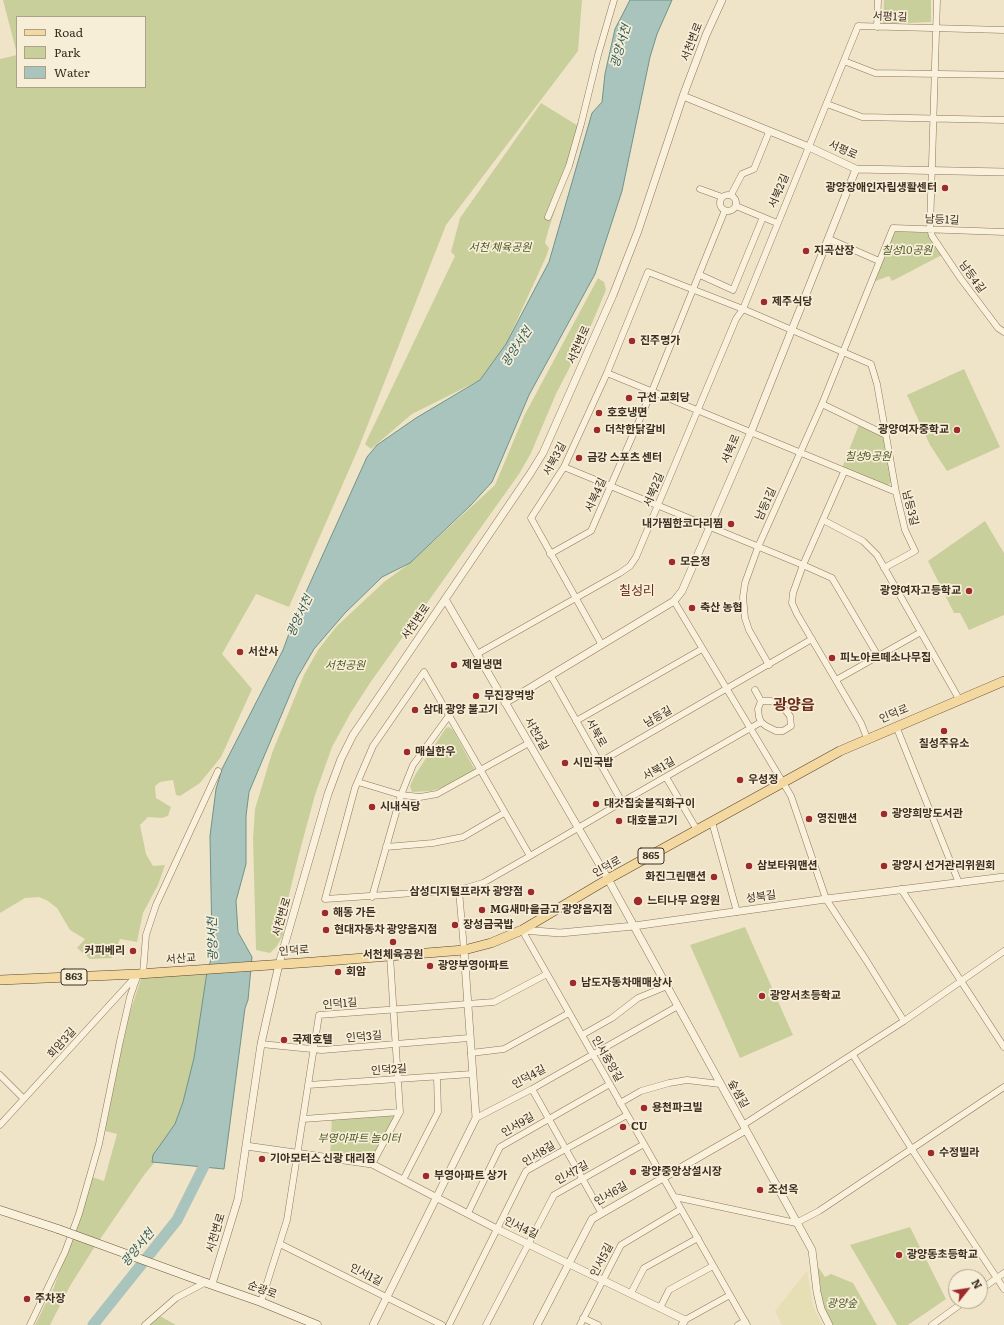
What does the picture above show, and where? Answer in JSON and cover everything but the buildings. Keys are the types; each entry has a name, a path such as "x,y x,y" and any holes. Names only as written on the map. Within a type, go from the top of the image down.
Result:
{"main road":[{"name":"인덕로","path":"264,965 464,950 491,942 522,930 608,879 782,783 868,738 1004,680"},
{"name":"서산교","path":"143,974 264,965"},
{"name":"863","path":"0,980 143,974"},
{"name":"순광로","path":"0,1210 209,1283 317,1325"}],"street":[{"path":"548,217 568,166 579,131 598,55 614,0"},
{"name":"서천변로","path":"209,1283 238,1200 261,1044 280,964 328,794 341,759 353,735 526,481 543,453 613,295 638,231 683,96 706,35 722,0"},
{"path":"877,27 878,0"},
{"path":"930,229 933,171 937,0"},
{"name":"서평1길","path":"809,147 858,26 1004,30"},
{"path":"844,61 875,73 1004,75"},
{"name":"서평로","path":"683,96 809,147 856,169 1004,172"},
{"path":"827,104 862,117 934,120 1004,120"},
{"path":"731,195 742,174 754,169 769,132"},
{"name":"서북2길","path":"477,654 630,566 640,549 736,319 743,309 809,147"},
{"name":"서북로","path":"506,703 674,601 682,591 750,432 856,169"},
{"path":"700,189 722,197"},
{"path":"726,194 731,195 735,198 736,206 730,211 725,210 720,205 722,197 726,194"},
{"path":"736,206 777,223"},
{"name":"서북4길","path":"550,554 591,531 652,391 725,210"},
{"path":"700,275 734,290 763,217"},
{"name":"남등1길","path":"769,665 749,630 745,618 743,597 745,583 758,547 822,404 893,228 1004,232"},
{"name":"남등4길","path":"930,229 932,236 961,279 998,328 1003,330"},
{"path":"829,239 879,261"},
{"name":"서북3길","path":"602,645 531,518 564,467 607,373 648,272 693,291"},
{"path":"693,291 743,309 842,352"},
{"name":"남등3길","path":"842,352 870,364 877,384 896,492 905,530 915,551 884,568"},
{"path":"607,373 698,410 799,454 896,492"},
{"path":"822,404 886,435"},
{"path":"564,467 804,565 832,578 878,656"},
{"path":"844,472 804,565 793,593 792,603 861,723 868,738"},
{"path":"823,520 863,541 877,555 959,699"},
{"name":"서천2길","path":"445,599 608,879"},
{"path":"674,601 791,796 826,899 904,1021"},
{"path":"836,680 921,632"},
{"name":"남등길","path":"600,762 812,639"},
{"path":"576,721 702,649"},
{"path":"529,743 480,771 437,794 420,797 402,795 358,782 373,746 424,672 448,717 480,771 504,813 530,856"},
{"name":"서북로","path":"551,676 622,802"},
{"path":"755,690 761,701 758,709 762,722 771,729 783,731 791,726 787,712 776,703 761,701"},
{"path":"372,897 402,795 413,765 448,717"},
{"name":"서북1길","path":"358,782 325,899 459,890 483,883 666,776 762,722"},
{"path":"896,726 959,883"},
{"path":"30,1325 65,1252 79,1214 99,1144 124,1026 143,974 146,935 156,905 218,771"},
{"path":"666,776 697,830"},
{"path":"386,847 433,843 463,837 504,813"},
{"path":"712,822 737,912"},
{"name":"성북길","path":"522,930 560,933 634,926 901,889 1004,877"},
{"name":"숲샘길","path":"608,879 812,1250 817,1292 821,1309 829,1325"},
{"path":"901,889 1004,1047"},
{"path":"374,1325 476,1118 459,890"},
{"name":"인서중앙길","path":"522,930 746,1323"},
{"path":"744,1128 904,1021 1004,951"},
{"path":"372,1164 400,1112 397,1044 390,956"},
{"name":"회암3길","path":"0,1125 23,1098 143,974"},
{"path":"468,1004 494,1002 547,974"},
{"path":"582,1035 612,1018 638,998 667,986"},
{"name":"인덕1길","path":"261,1302 287,1220 296,1154 319,1015 468,1004"},
{"name":"인덕4길","path":"476,1118 532,1089 678,1006"},
{"path":"471,1053 504,1049 569,1013"},
{"name":"인덕3길","path":"261,1044 313,1050 469,1038"},
{"path":"853,1055 911,1148 1004,1289"},
{"name":"인덕2길","path":"308,1085 472,1074"},
{"path":"0,1075 23,1098"},
{"path":"403,1180 438,1112 437,1077"},
{"path":"620,1103 641,1091 669,1083 687,1080 720,1084"},
{"name":"인서9길","path":"468,1213 500,1147 610,1084"},
{"path":"675,1198 796,1223 818,1211 1004,1087"},
{"path":"532,1089 601,1212"},
{"path":"303,1118 400,1112"},
{"name":"인서8길","path":"449,1325 526,1172 627,1115"},
{"name":"인서6길","path":"537,1325 592,1219 601,1212 663,1177 744,1128"},
{"name":"인서7길","path":"486,1325 530,1244 554,1195 644,1144"},
{"name":"인서4길","path":"246,1146 372,1164 497,1229 631,1293 684,1322 730,1294"},
{"name":"인서5길","path":"580,1325 621,1245 681,1209"},
{"path":"631,1293 644,1268 698,1238"},
{"name":"인서1길","path":"280,1244 442,1325"},
{"path":"660,1308 669,1290 713,1266"},
{"path":"988,1284 1004,1273"},
{"path":"145,1325 176,1298 209,1283"},
{"path":"932,1325 954,1309"},
{"path":"583,1318 598,1325"},
{"path":"738,1325 746,1323"}],"shaded area":[{"path":"807,1271 813,1306 822,1325 782,1325 775,1311"}],"green space":[{"path":"3,0 582,0 578,51 446,225 359,447 289,607 256,594 222,654 252,689 221,757 200,783 180,796 176,795 173,780 160,782 155,786 156,798 171,807 168,816 162,818 148,817 140,825 146,854 153,866 165,865 158,885 143,913 137,942 120,939 112,958 90,959 77,948 85,939 70,930 57,908 48,901 39,897 25,898 0,913 0,59 16,55 16,88 146,88 146,16 16,16 16,50"},
{"path":"884,0 931,0 931,22 883,24"},
{"name":"서천 체육공원","path":"541,103 583,129 549,228 545,243 549,248 546,257 506,344 480,380 412,414 371,449 365,444 455,256 451,252 460,218"},
{"name":"칠성10공원","path":"894,231 928,233 942,255 892,281 889,276 873,282"},
{"name":"서천공원","path":"598,278 604,282 606,290 590,328 556,394 531,453 519,474 370,683 350,714 332,747 315,795 299,854 287,903 283,935 277,946 270,953 256,950 253,839 255,809 272,753 304,675 318,650 336,627 384,582 410,563 495,485 524,416"},
{"path":"964,369 1000,447 947,471 930,445 907,395"},
{"name":"칠성9공원","path":"860,422 884,433 894,480 886,487 842,468"},
{"path":"985,521 1004,553 1004,615 969,630 960,613 954,613 928,561"},
{"path":"449,727 453,730 475,770 441,788 431,791 412,792 410,786 415,775 446,728"},
{"path":"745,927 793,1035 740,1058 690,945"},
{"path":"207,972 193,1077 177,1128 164,1151 144,1175 92,1251 70,1286 50,1325 35,1325 54,1287 92,1177 104,1181 117,1134 105,1131 127,1021 143,973"},
{"name":"부영아파트 놀이터","path":"400,1112 372,1164 330,1158 332,1117"},
{"path":"910,1227 946,1299 908,1325 897,1325 850,1245"},
{"name":"광양숲","path":"814,1261 825,1277 831,1274 853,1283 877,1325 829,1325 821,1309"},
{"path":"158,1315 176,1325 144,1325"}],"water":[{"path":"630,0 672,0 657,34 650,57 622,191 595,274 529,395 492,482 470,506 410,563 382,577 345,613 314,649 297,678 249,792 246,816 246,864 236,901 238,932 252,957 248,1000 245,1008 224,1169 152,1162 153,1155 175,1124 183,1102 194,1058 207,972 214,950 212,944 210,836 216,789 222,769 283,650 297,612 367,457 377,445 416,418 480,380 506,344 549,262 592,113 602,102 605,74 615,29"}],"waterway":[{"name":"광양서천","path":"93,1325 177,1220 206,1162 208,1153"}],"place":[{"name":"광양장애인자립생활센터","path":"945,188"},
{"name":"지곡산장","path":"806,251"},
{"name":"제주식당","path":"764,302"},
{"name":"진주명가","path":"632,341"},
{"name":"구선 교회당","path":"629,398"},
{"name":"호호냉면","path":"599,413"},
{"name":"더착한닭갈비","path":"597,430"},
{"name":"광양여자중학교","path":"957,430"},
{"name":"금강 스포츠 센터","path":"579,458"},
{"name":"내가찜한코다리찜","path":"731,524"},
{"name":"모은정","path":"672,562"},
{"name":"광양여자고등학교","path":"969,591"},
{"name":"축산 농협","path":"692,608"},
{"name":"서산사","path":"240,652"},
{"name":"피노아르떼소나무집","path":"832,658"},
{"name":"제일냉면","path":"454,665"},
{"name":"무진장먹방","path":"476,696"},
{"name":"삼대 광양 불고기","path":"415,710"},
{"name":"칠성주유소","path":"944,731"},
{"name":"매실한우","path":"407,752"},
{"name":"시민국밥","path":"565,763"},
{"name":"우성정","path":"740,780"},
{"name":"대갓집숯불직화구이","path":"596,804"},
{"name":"시내식당","path":"372,807"},
{"name":"광양희망도서관","path":"884,814"},
{"name":"영진맨션","path":"809,819"},
{"name":"대호불고기","path":"619,821"},
{"name":"삼보타워맨션","path":"749,866"},
{"name":"광양시 선거관리위원회","path":"884,866"},
{"name":"화진그린맨션","path":"714,877"},
{"name":"삼성디지털프라자 광양점","path":"531,892"},
{"name":"느티나무 요양원","path":"638,901"},
{"name":"MG새마을금고 광양읍지점","path":"482,910"},
{"name":"해동 가든","path":"325,913"},
{"name":"장성금국밥","path":"455,925"},
{"name":"현대자동차 광양읍지점","path":"326,930"},
{"name":"서천체육공원","path":"393,942"},
{"name":"커피베리","path":"133,951"},
{"name":"광양부영아파트","path":"430,966"},
{"name":"회암","path":"338,972"},
{"name":"남도자동차매매상사","path":"573,983"},
{"name":"광양서초등학교","path":"762,996"},
{"name":"국제호텔","path":"284,1040"},
{"name":"용천파크빌","path":"644,1108"},
{"name":"CU","path":"623,1127"},
{"name":"수정빌라","path":"931,1153"},
{"name":"기아모터스 신광 대리점","path":"262,1159"},
{"name":"광양중앙상설시장","path":"633,1172"},
{"name":"부영아파트 상가","path":"426,1176"},
{"name":"조선옥","path":"760,1190"},
{"name":"광양동초등학교","path":"899,1255"},
{"name":"주차장","path":"27,1299"}],"district":[{"name":"칠성리","path":"637,591"},
{"name":"광양읍","path":"794,706"}]}
